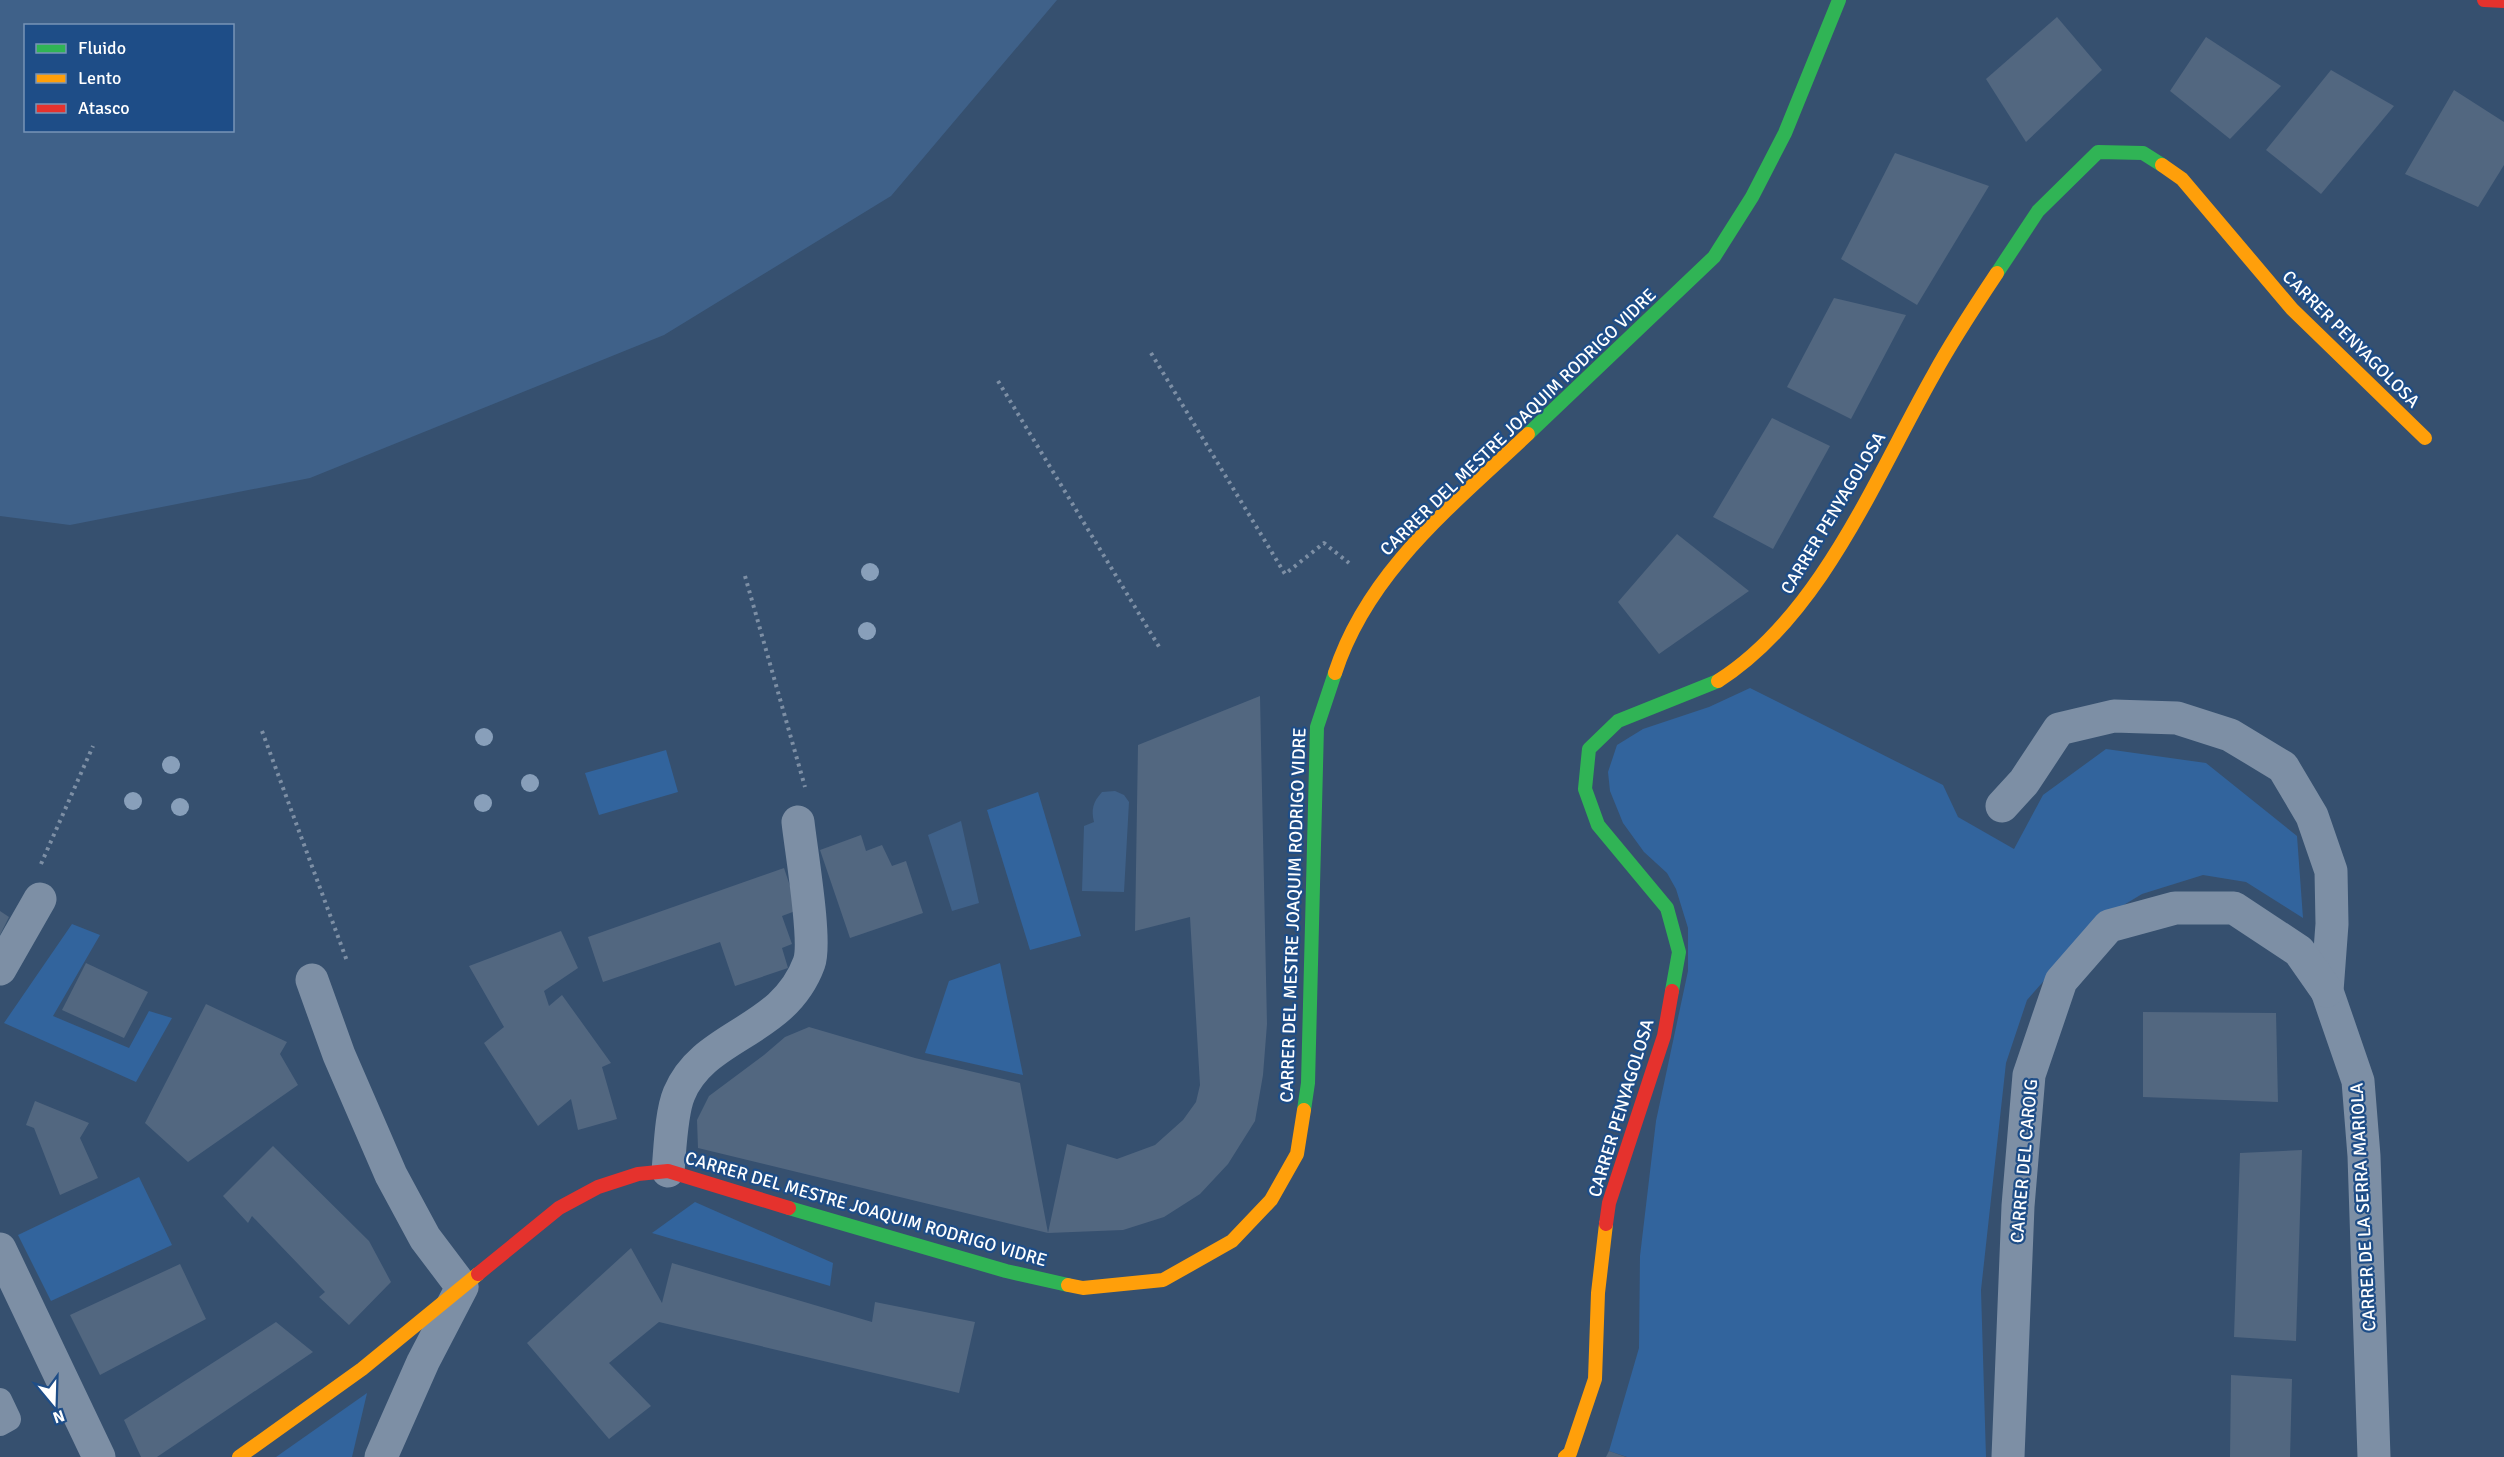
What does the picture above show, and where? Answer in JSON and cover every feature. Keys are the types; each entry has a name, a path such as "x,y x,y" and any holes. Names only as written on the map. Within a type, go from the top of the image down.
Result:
{"street":[{"name":"CARRER DEL MESTRE JOAQUIM RODRIGO VIDRE","path":"239,1457 362,1369 560,1208 589,1190 620,1176 643,1171 668,1171 864,1231 1006,1271 1083,1288 1163,1280 1232,1241 1271,1200 1297,1154 1308,1083 1317,727 1338,663 1371,595 1404,552 1714,257 1752,200 1795,108 1839,0"},
{"path":"2484,0 2504,1"},
{"name":"CARRER PENYAGOLOSA","path":"1565,1457 1570,1453 1595,1379 1598,1293 1609,1203 1664,1036 1679,952 1667,908 1598,825 1585,789 1589,749 1617,721 1677,695 1720,680 1768,640 1806,597 1873,489 1934,373 2038,210 2098,152 2143,153 2182,179 2292,309 2425,438"},
{"name":"CARRER DE LA SERRA MARIOLA","path":"2002,806 2024,782 2059,729 2114,716 2177,718 2230,735 2283,767 2312,816 2331,871 2332,924 2328,991 2358,1081 2364,1156 2374,1457"},
{"path":"668,1171 677,1096 684,1082 715,1049 767,1019 784,1004 810,962 811,939 798,822"},
{"path":"0,969 40,899"},
{"name":"CARRER DEL CAROIG","path":"2008,1457 2018,1206 2030,1075 2061,981 2109,926 2175,908 2234,908 2299,951 2328,991"},
{"path":"312,980 339,1055 391,1175 425,1238 462,1287 423,1362 381,1457"},
{"path":"0,1249 99,1457"}],"lane":[{"path":"0,1400 9,1419 0,1424"}],"path":[{"path":"1151,353 1285,574 1324,543 1378,587"},
{"path":"998,381 1161,650"},
{"path":"745,576 808,798 798,822"},
{"path":"262,731 349,968"},
{"path":"40,899 26,886 35,877 93,746"}],"shaded area":[{"path":"0,0 1057,0 891,196 664,335 310,478 70,525 0,516"},
{"path":"1750,688 1943,785 1958,817 2014,849 2043,795 2106,749 2206,763 2297,836 2303,918 2246,882 2203,875 2142,894 2097,921 2027,1000 2006,1063 1981,1290 1986,1457 1627,1457 1609,1451 1639,1348 1640,1256 1656,1121 1688,971 1688,928 1676,889 1667,873 1644,852 1623,823 1610,791 1608,772 1617,745 1643,729 1709,707"},
{"path":"666,750 678,792 599,815 585,773"},
{"path":"1115,791 1124,795 1129,802 1124,892 1082,891 1084,826 1094,822 1094,806 1102,792"},
{"path":"1038,792 1081,936 1030,950 987,810"},
{"path":"961,821 979,903 952,911 928,835"},
{"path":"72,924 100,935 53,1016 129,1048 149,1011 172,1018 136,1082 4,1023"},
{"path":"1000,963 1023,1075 925,1053 949,981"},
{"path":"139,1177 172,1245 51,1301 18,1235"},
{"path":"695,1202 833,1263 830,1286 652,1233"},
{"path":"367,1393 352,1457 276,1457"}],"building":[{"path":"2057,17 2102,70 2026,142 1986,79"},
{"path":"2206,37 2281,86 2230,139 2170,91"},
{"path":"2331,70 2394,106 2321,194 2266,150"},
{"path":"2454,90 2504,122 2504,165 2478,207 2405,174"},
{"path":"1895,153 1989,186 1917,305 1841,259"},
{"path":"1834,298 1906,315 1851,419 1787,387"},
{"path":"1772,418 1830,446 1773,549 1713,517"},
{"path":"1677,534 1749,591 1659,654 1618,602"},
{"path":"1260,696 1267,1024 1263,1075 1255,1121 1228,1164 1200,1194 1164,1217 1123,1230 1048,1233 1067,1144 1117,1159 1155,1145 1183,1120 1196,1102 1200,1085 1190,917 1135,931 1138,745"},
{"path":"861,835 866,851 882,845 892,866 906,861 923,913 850,938 820,850"},
{"path":"784,868 798,910 782,916 792,944 782,948 788,968 735,986 720,942 603,982 588,937"},
{"path":"0,911 9,917 0,935"},
{"path":"561,931 578,968 544,991 549,1006 562,995 611,1063 602,1067 617,1119 578,1130 571,1099 538,1126 484,1043 504,1027 469,966"},
{"path":"86,963 148,992 124,1038 62,1010"},
{"path":"206,1004 287,1042 280,1054 298,1085 188,1162 145,1123"},
{"path":"2143,1012 2276,1013 2278,1102 2143,1097"},
{"path":"809,1027 915,1058 1020,1083 1048,1233 698,1148 697,1120 709,1096 785,1037"},
{"path":"35,1101 89,1123 80,1138 98,1178 60,1195 34,1128 26,1125"},
{"path":"273,1146 369,1241 391,1282 349,1325 319,1297 325,1292 252,1216 248,1223 223,1196"},
{"path":"2302,1150 2296,1341 2234,1337 2240,1153"},
{"path":"631,1248 662,1303 672,1263 872,1322 875,1302 975,1322 959,1393 659,1322 609,1363 651,1406 609,1439 527,1343"},
{"path":"180,1264 206,1319 100,1375 70,1315"},
{"path":"276,1322 313,1352 157,1457 141,1457 124,1420"},
{"path":"2231,1375 2292,1379 2290,1457 2230,1457"},
{"path":"1609,1451 1626,1457 1606,1457"}],"traffic: fast":[{"path":"1528,434 1714,257 1752,197 1785,133 1839,0"},
{"path":"1997,273 2038,211 2098,152 2143,153 2162,165"},
{"path":"1304,1110 1308,1083 1317,727 1335,673"},
{"path":"1672,991 1679,952 1667,908 1598,825 1585,789 1589,749 1618,721 1718,681"},
{"path":"789,1208 1006,1271 1068,1285"}],"traffic: slow":[{"path":"2162,165 2182,179 2292,309 2425,438"},
{"path":"1718,681 1754,653 1787,620 1816,582 1867,499 1949,348 1997,273"},
{"path":"1335,673 1350,636 1391,571 1443,514 1528,434"},
{"path":"1068,1285 1083,1288 1163,1280 1232,1241 1271,1200 1297,1154 1304,1110"},
{"path":"1565,1457 1570,1453 1595,1379 1598,1293 1606,1224"},
{"path":"239,1457 362,1369 478,1274"}],"traffic: jam":[{"path":"2484,0 2504,1"},
{"path":"1606,1224 1609,1203 1664,1036 1672,991"},
{"path":"478,1274 559,1208 598,1187 638,1174 668,1171 789,1208"}]}
